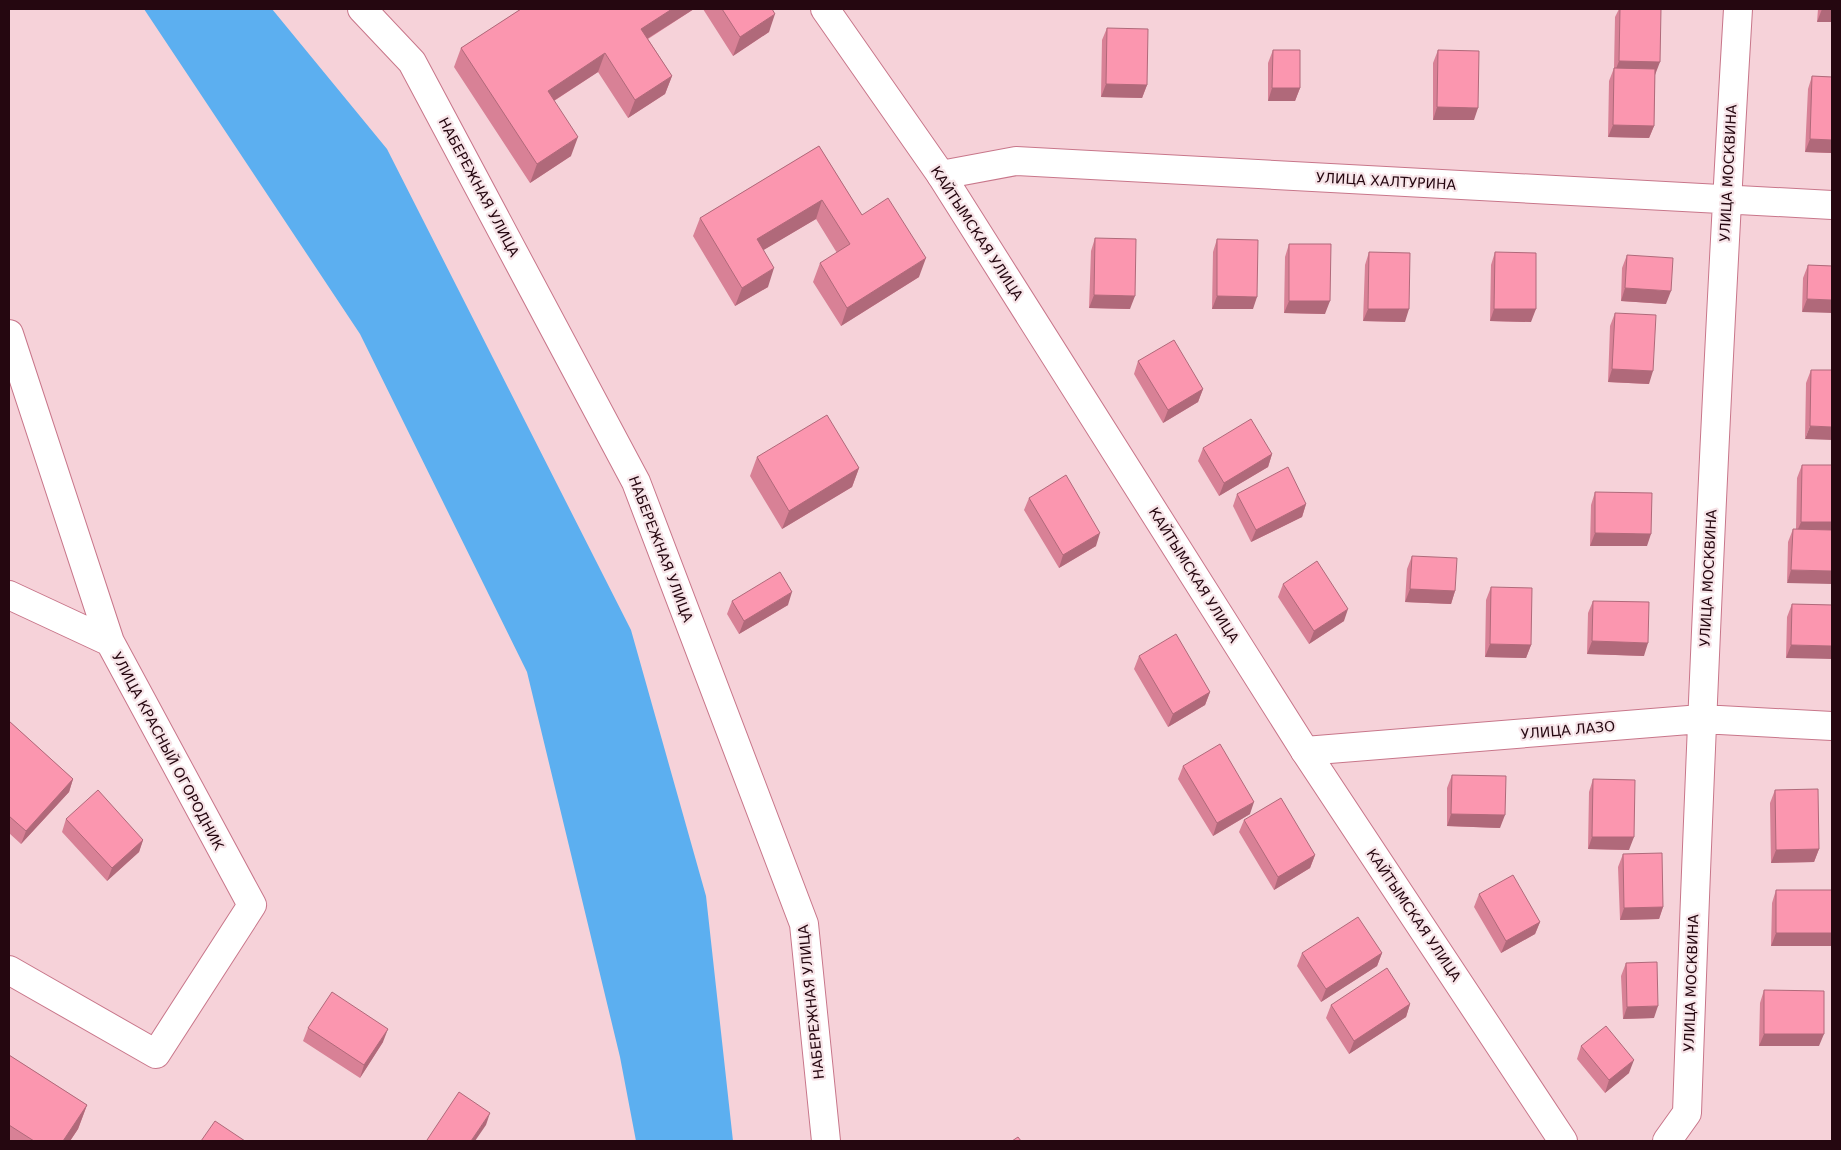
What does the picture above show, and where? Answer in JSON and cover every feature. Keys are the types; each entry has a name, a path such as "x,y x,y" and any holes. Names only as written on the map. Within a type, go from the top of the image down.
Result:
{"street":[{"name":"НАБЕРЕЖНАЯ УЛИЦА","path":"362,9 412,62 636,482 804,924 826,1141"},
{"name":"КАЙТЫМСКАЯ УЛИЦА","path":"825,9 941,175 1305,752 1563,1141"},
{"name":"УЛИЦА МОСКВИНА","path":"1667,1141 1687,1113 1701,719 1738,9"},
{"name":"УЛИЦА ХАЛТУРИНА","path":"941,175 1016,161 1832,205"},
{"path":"9,334 110,642"},
{"name":"УЛИЦА КРАСНЫЙ ОГОРОДНИК","path":"9,595 110,642 252,905 156,1054 9,970"},
{"name":"УЛИЦА ЛАЗО","path":"1305,752 1701,719 1832,726"}],"water":[{"path":"144,9 272,9 387,149 631,630 706,896 733,1141 636,1141 620,1057 527,672 360,334"}],"building":[{"path":"521,9 672,9 641,29 672,76 635,100 605,53 548,91 578,137 537,164 461,48"},
{"path":"722,9 772,9 775,14 740,37"},
{"path":"1620,9 1661,9 1660,62 1619,61"},
{"path":"1107,28 1148,29 1147,85 1106,84"},
{"path":"1273,50 1300,50 1300,88 1272,88"},
{"path":"1438,50 1479,51 1478,108 1437,107"},
{"path":"1614,68 1655,69 1654,126 1613,125"},
{"path":"1812,76 1832,77 1832,140 1810,139"},
{"path":"819,146 862,215 888,198 926,258 847,308 820,263 850,244 822,200 757,239 774,268 742,288 700,218"},
{"path":"1095,238 1136,239 1135,296 1094,295"},
{"path":"1217,239 1258,240 1257,297 1217,296"},
{"path":"1289,244 1331,244 1330,301 1289,301"},
{"path":"1369,252 1410,253 1409,309 1368,309"},
{"path":"1495,252 1536,253 1536,309 1494,309"},
{"path":"1627,255 1673,258 1671,291 1625,288"},
{"path":"1808,265 1832,266 1832,300 1807,299"},
{"path":"1615,313 1656,315 1653,371 1612,369"},
{"path":"1174,340 1203,389 1168,410 1138,361"},
{"path":"1811,370 1832,370 1832,427 1810,426"},
{"path":"827,415 859,468 789,511 757,457"},
{"path":"1251,419 1272,454 1224,483 1203,448"},
{"path":"1802,465 1832,465 1832,522 1801,522"},
{"path":"1288,467 1306,504 1256,530 1237,494"},
{"path":"1066,475 1100,533 1063,555 1029,498"},
{"path":"1595,492 1652,493 1651,534 1595,533"},
{"path":"1793,529 1832,530 1832,571 1791,570"},
{"path":"1412,556 1457,558 1455,591 1410,589"},
{"path":"1317,561 1348,609 1314,631 1283,584"},
{"path":"780,572 792,592 744,621 732,601"},
{"path":"1491,587 1532,588 1531,645 1490,644"},
{"path":"1593,601 1649,602 1648,643 1592,641"},
{"path":"1792,604 1832,605 1832,646 1791,645"},
{"path":"1176,634 1210,692 1173,714 1139,656"},
{"path":"9,721 73,779 26,831 9,816"},
{"path":"1220,744 1254,802 1217,823 1183,766"},
{"path":"1452,775 1506,776 1505,815 1451,814"},
{"path":"1593,779 1635,780 1634,837 1592,837"},
{"path":"1818,789 1819,849 1776,850 1775,790"},
{"path":"98,790 143,840 112,868 66,819"},
{"path":"1281,798 1315,855 1278,877 1244,820"},
{"path":"1662,853 1663,907 1624,908 1623,854"},
{"path":"1513,875 1540,922 1506,941 1479,894"},
{"path":"1776,890 1832,890 1832,933 1776,933"},
{"path":"1358,917 1382,953 1326,989 1302,953"},
{"path":"1657,962 1658,1006 1627,1007 1626,963"},
{"path":"1387,968 1410,1004 1354,1041 1331,1005"},
{"path":"1764,990 1824,991 1824,1034 1764,1034"},
{"path":"332,992 388,1029 364,1065 308,1028"},
{"path":"1606,1026 1634,1060 1609,1080 1581,1046"},
{"path":"9,1055 87,1105 63,1141 34,1141 9,1125"},
{"path":"459,1092 490,1113 471,1141 427,1140"},
{"path":"215,1121 245,1141 201,1141"},
{"path":"1018,1137 1021,1141 1012,1141"}]}
